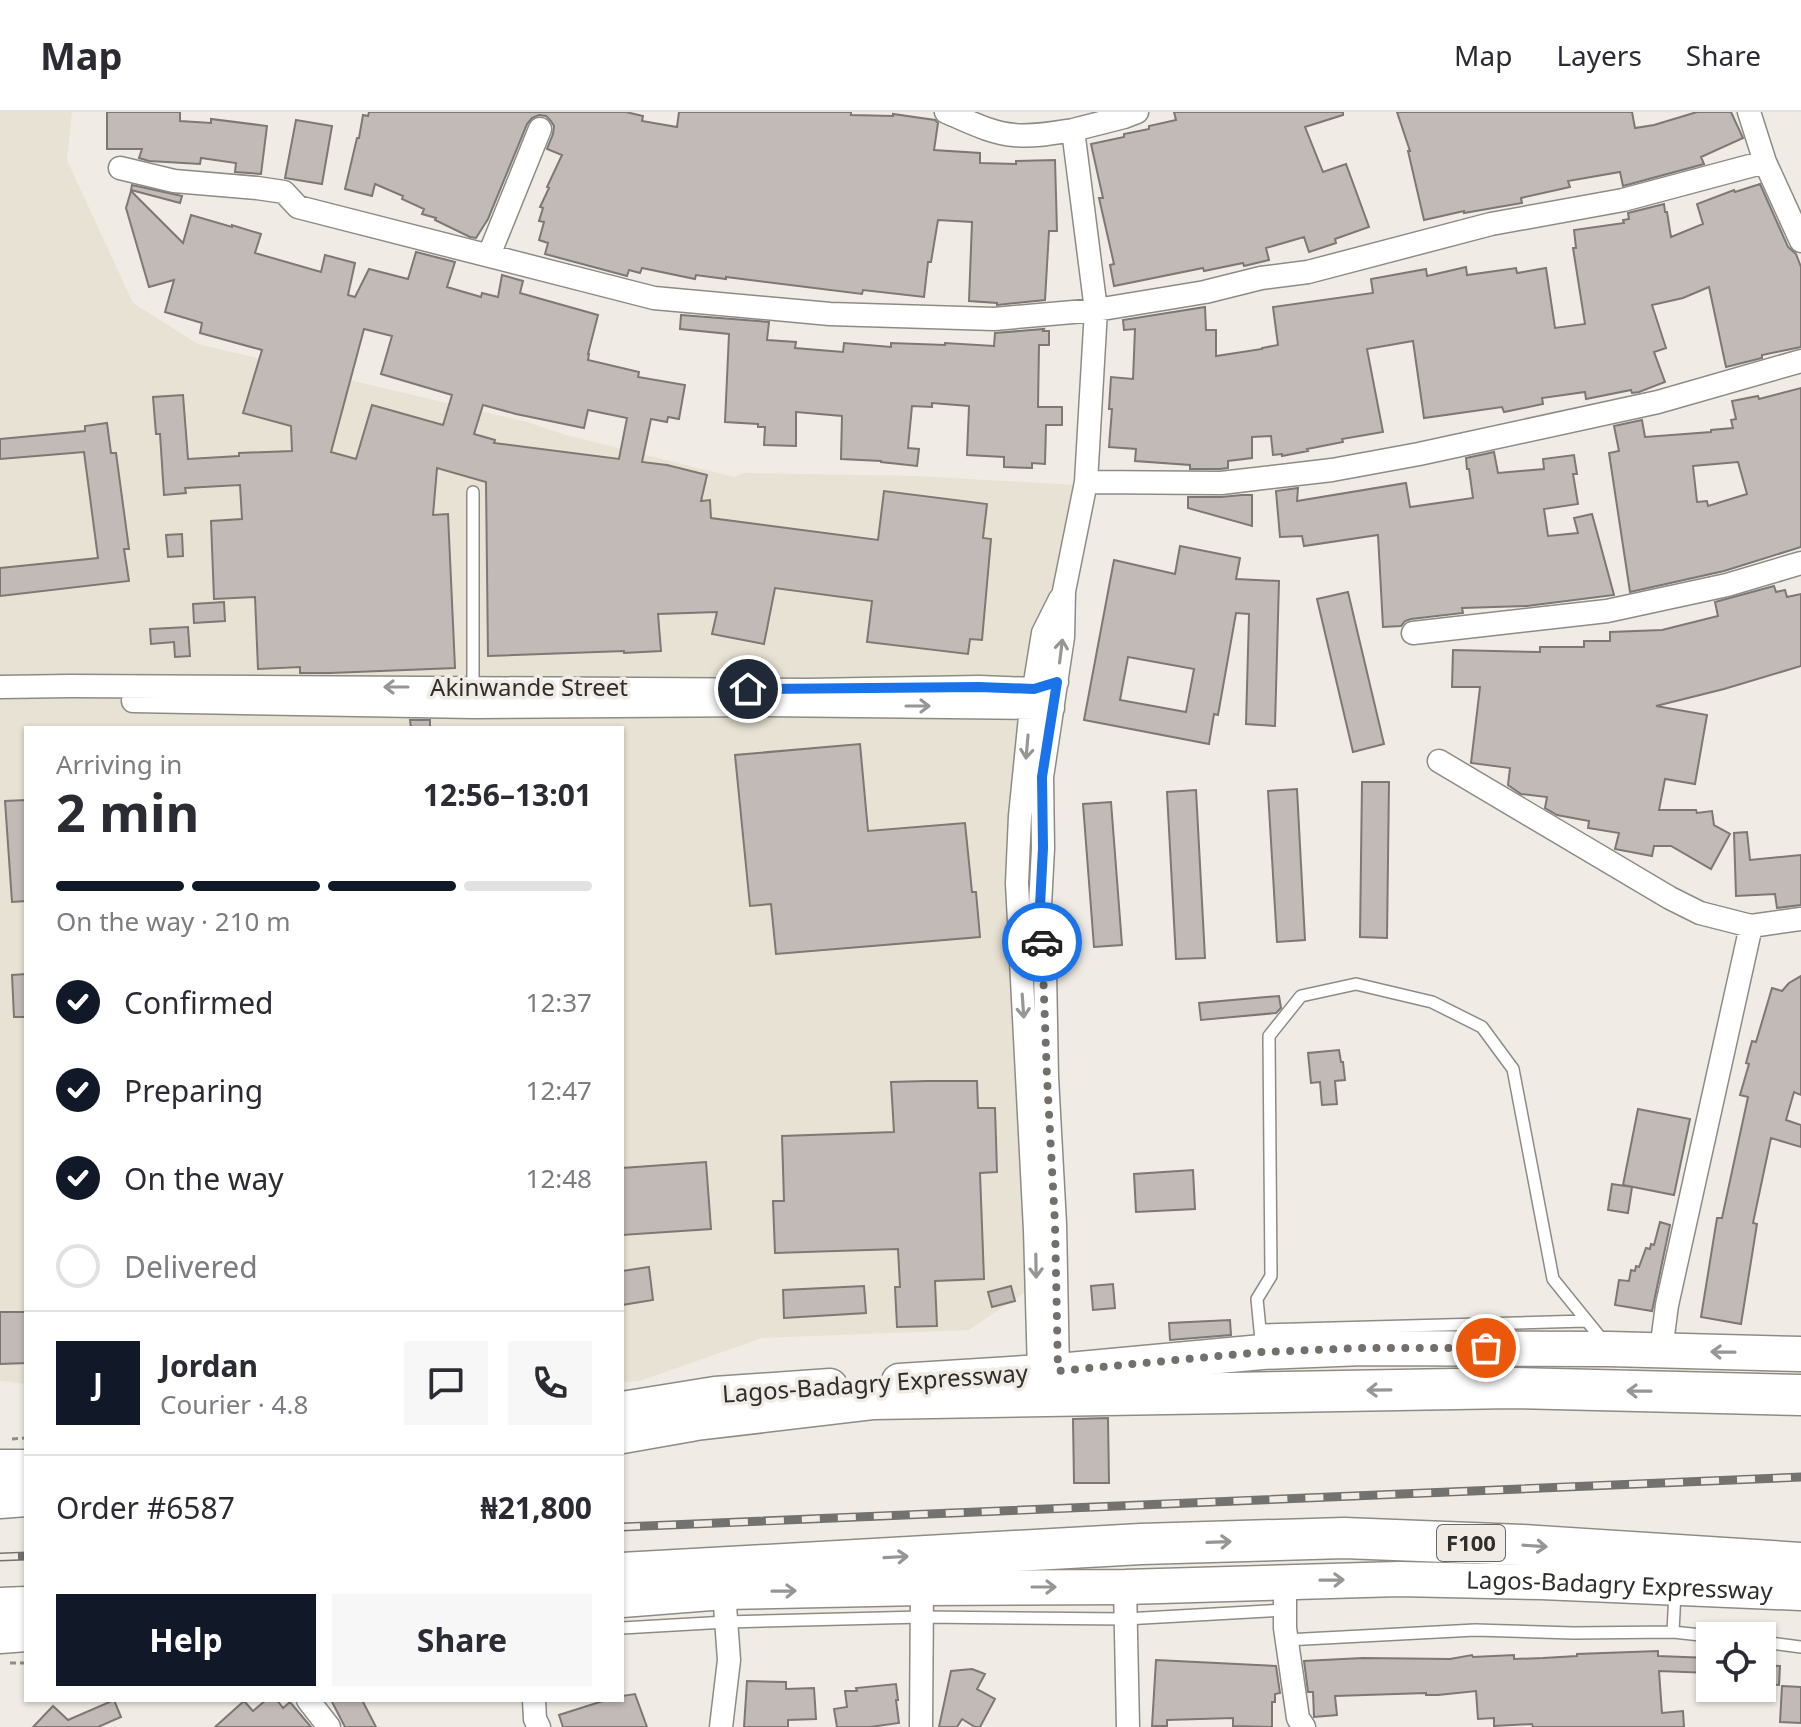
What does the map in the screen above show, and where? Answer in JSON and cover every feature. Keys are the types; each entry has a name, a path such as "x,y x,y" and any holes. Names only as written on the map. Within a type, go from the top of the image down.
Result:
{"highway":[{"name":"Lagos-Badagry Expressway","path":"624,1433 696,1420 874,1399 1512,1388 1801,1395"},
{"path":"0,1498 24,1496"},
{"name":"Lagos-Badagry Expressway","path":"624,1573 1141,1544 1344,1538 1522,1545 1801,1563"},
{"path":"0,1608 24,1607"}],"main road":[{"name":"Lagos-Badagry Expressway","path":"624,1409 715,1394 1048,1372 1261,1341 1363,1348 1801,1354"},
{"path":"0,1467 24,1467"},
{"name":"Lagos-Badagry Expressway","path":"624,1600 725,1607 922,1602 1125,1603 1285,1596 1399,1579 1801,1593"}],"street":[{"path":"946,112 987,129 1013,135 1073,130 1137,112"},
{"path":"1749,112 1765,162 1801,241"},
{"path":"489,255 540,129"},
{"path":"1048,1372 1055,1224 1040,906 1043,848 1039,701 1043,633 1064,591 1086,482 1096,310 1073,130"},
{"path":"120,168 174,181 284,192 298,207 654,298 830,314 994,319 1096,310 1308,272 1491,224 1623,200 1765,162"},
{"path":"1086,482 1221,483 1332,470 1658,402 1801,361"},
{"path":"1413,633 1607,611 1727,585 1801,563"},
{"name":"Akinwande Street","path":"0,702 240,702 979,687 1039,701 1057,682 1063,637 1064,591"},
{"name":"Akinwande Street","path":"0,687 70,686 473,697"},
{"path":"1439,761 1700,913 1751,926 1801,919"},
{"path":"1661,1350 1667,1305 1751,926"},
{"path":"1285,1596 1286,1640 1298,1718 1304,1727"},
{"path":"921,1727 922,1602"},
{"path":"1125,1603 1128,1727"},
{"path":"721,1727 729,1660 725,1607"},
{"path":"310,1702 329,1727"},
{"path":"534,1702 539,1727"}],"lane":[{"path":"473,492 473,697"},
{"path":"1585,1321 1261,1341 1257,1299 1271,1276 1269,1036 1301,996 1356,984 1432,1002 1482,1027 1513,1069 1553,1279 1609,1349"},
{"path":"1673,1632 1675,1587"},
{"path":"624,1628 725,1607"},
{"path":"1286,1640 1475,1630 1696,1634"},
{"path":"1776,1644 1801,1647"}],"shaded area":[{"path":"0,112 72,112 67,160 133,303 198,344 527,422 566,435 734,477 743,473 917,476 1094,486 1044,706 1052,1274 969,1330 762,1338 640,1381 624,1382 624,726 24,726 24,1384 0,1381"}],"building":[{"path":"107,112 180,112 180,121 211,123 211,119 267,126 261,174 235,172 236,163 201,158 200,164 149,161 139,158 142,149 107,149"},
{"path":"369,112 626,112 643,116 642,121 677,127 679,112 851,112 851,115 893,114 935,120 938,123 934,150 980,153 980,163 1016,164 1016,161 1055,160 1057,231 1049,231 1045,300 997,305 969,301 972,222 938,220 924,297 863,290 862,294 726,277 696,275 695,279 642,268 640,273 629,270 627,276 545,254 548,243 539,240 544,222 539,221 543,208 540,207 562,155 547,149 554,126 546,116 539,115 527,124 488,219 476,238 470,237 436,218 422,214 424,209 375,184 372,196 345,189 363,115 368,116"},
{"path":"1174,112 1343,112 1343,115 1305,127 1323,172 1346,164 1369,227 1309,252 1304,237 1266,248 1269,260 1204,271 1203,268 1114,286 1110,265 1114,264 1091,144 1176,120"},
{"path":"1397,112 1632,112 1635,128 1697,112 1731,112 1743,138 1701,157 1704,164 1623,186 1620,172 1568,181 1570,187 1521,198 1522,203 1424,220 1410,151"},
{"path":"296,120 332,126 322,184 285,178"},
{"path":"1760,184 1788,247 1796,254 1801,267 1801,347 1726,367 1709,287 1683,298 1652,305 1666,348 1654,352 1665,382 1639,392 1632,393 1631,390 1586,399 1585,392 1542,398 1543,404 1504,412 1502,407 1424,418 1413,341 1367,349 1383,432 1342,439 1343,442 1282,456 1273,455 1271,436 1252,437 1252,458 1228,461 1228,468 1220,469 1190,469 1190,465 1135,461 1136,449 1109,447 1111,377 1133,379 1135,329 1124,330 1123,320 1205,307 1206,330 1216,330 1216,356 1262,349 1278,345 1273,307 1373,293 1371,279 1426,269 1427,276 1466,267 1467,275 1516,268 1517,273 1546,268 1555,328 1585,324 1573,248 1576,248 1574,230 1624,223 1623,220 1629,219 1628,213 1664,204 1671,237 1703,224 1697,204"},
{"path":"132,185 182,196 180,203 131,190"},
{"path":"131,191 183,243 191,215 261,234 255,253 321,272 325,255 355,263 348,295 355,297 369,269 408,279 416,252 455,262 447,287 481,297 482,293 498,297 502,275 523,281 520,293 598,315 588,360 639,372 638,377 685,385 679,419 668,417 667,422 651,419 642,462 707,475 701,501 710,500 711,518 878,540 884,491 987,504 983,538 991,539 982,640 970,639 968,654 867,642 872,601 775,588 764,644 712,634 717,612 658,614 661,651 488,656 486,482 437,468 433,515 448,514 455,668 330,673 300,673 300,667 258,669 255,597 214,599 211,521 242,519 240,485 185,488 186,493 164,495 160,434 156,434 153,397 183,395 188,459 292,451 291,426 243,413 262,350 200,333 202,323 165,312 174,280 149,287 126,208","holes":["364,329 392,336 381,374 452,395 443,425 372,405 356,459 331,452","483,405 584,428 588,410 627,418 619,459 494,443 495,440 474,434"]},
{"path":"681,315 769,322 767,340 796,342 795,348 843,352 844,343 891,347 891,343 994,346 995,333 1044,329 1049,331 1049,345 1039,345 1038,407 1062,407 1062,425 1046,425 1045,464 1032,463 1032,468 1004,467 1004,457 967,455 969,406 932,403 932,407 912,406 908,448 919,449 917,466 841,459 842,416 796,412 796,446 764,445 765,427 725,422 729,334 680,329"},
{"path":"1801,388 1801,547 1724,571 1630,592 1609,453 1619,451 1614,426 1642,420 1645,437 1733,428 1731,420 1736,419 1732,401 1758,396 1759,399","holes":["1738,462 1747,494 1708,506 1707,501 1697,502 1693,466"]},
{"path":"107,423 111,453 116,453 129,549 124,549 129,581 0,596 0,568 98,558 84,452 0,459 0,439 85,431 85,426"},
{"path":"1494,452 1498,473 1544,469 1543,459 1574,455 1577,474 1573,474 1578,504 1544,509 1548,536 1578,533 1574,518 1592,514 1614,595 1527,606 1462,608 1463,613 1411,619 1401,626 1383,627 1378,535 1304,546 1302,536 1280,537 1276,491 1298,488 1297,501 1406,483 1410,507 1473,498 1466,458"},
{"path":"1252,495 1252,526 1188,508 1188,497"},
{"path":"182,534 183,556 168,557 166,535"},
{"path":"1180,546 1240,558 1236,579 1279,581 1275,726 1246,724 1249,614 1236,613 1218,715 1214,714 1209,744 1084,720 1114,560 1175,574","holes":["1128,657 1194,669 1186,712 1120,700"]},
{"path":"1774,586 1776,592 1785,590 1787,597 1801,594 1801,666 1656,706 1707,715 1695,784 1665,779 1659,810 1712,811 1714,825 1730,834 1711,869 1671,846 1654,846 1652,856 1615,849 1619,833 1588,828 1589,821 1557,815 1545,808 1547,797 1521,794 1508,785 1510,768 1471,763 1480,687 1452,687 1453,650 1540,652 1540,647 1584,647 1584,641 1610,641 1610,632 1662,630 1718,616 1715,602"},
{"path":"1348,592 1384,744 1353,752 1317,599"},
{"path":"224,602 225,621 194,623 193,604"},
{"path":"188,627 190,656 175,657 174,642 151,644 150,629"},
{"path":"410,720 430,720 430,726 411,726"},
{"path":"860,744 868,831 965,823 980,937 776,954 771,904 750,906 735,755"},
{"path":"1362,782 1389,782 1387,938 1360,937"},
{"path":"1297,789 1305,940 1277,942 1268,791"},
{"path":"1196,790 1205,958 1176,959 1167,792"},
{"path":"24,800 24,901 12,902 5,801"},
{"path":"1111,802 1122,945 1094,947 1083,804"},
{"path":"1747,832 1750,860 1801,855 1801,905 1777,908 1775,894 1736,896 1734,833"},
{"path":"24,974 24,1017 14,1017 12,975"},
{"path":"1801,976 1801,1095 1794,1092 1786,1120 1801,1125 1801,1147 1771,1138 1753,1223 1757,1224 1741,1324 1701,1317 1717,1218 1722,1218 1748,1097 1740,1095 1752,1041 1756,1042 1772,988 1782,991"},
{"path":"1279,996 1281,1008 1276,1013 1201,1020 1199,1003"},
{"path":"1339,1050 1345,1080 1335,1081 1337,1104 1322,1105 1320,1082 1311,1083 1308,1053"},
{"path":"977,1081 978,1108 995,1108 997,1172 980,1173 984,1279 935,1281 937,1326 897,1327 895,1287 900,1287 898,1249 775,1253 773,1201 784,1201 782,1136 894,1132 891,1082"},
{"path":"1638,1109 1690,1119 1674,1195 1623,1185"},
{"path":"706,1162 711,1229 624,1235 624,1168"},
{"path":"1193,1170 1195,1209 1136,1212 1134,1174"},
{"path":"1612,1184 1632,1187 1628,1213 1608,1210"},
{"path":"1660,1222 1670,1225 1652,1311 1615,1305 1619,1280 1629,1281 1631,1270 1639,1267 1646,1248 1654,1245"},
{"path":"649,1267 653,1300 624,1305 624,1271"},
{"path":"1113,1284 1115,1308 1093,1310 1091,1286"},
{"path":"864,1286 866,1313 784,1318 783,1290"},
{"path":"1011,1286 1015,1301 992,1307 988,1292"},
{"path":"0,1312 24,1312 24,1363 0,1364"},
{"path":"1230,1320 1231,1335 1170,1340 1169,1323"},
{"path":"1108,1418 1109,1483 1074,1483 1073,1419"},
{"path":"1658,1651 1658,1656 1696,1657 1696,1672 1659,1671 1662,1713 1683,1711 1684,1727 1494,1726 1494,1718 1478,1719 1476,1691 1438,1695 1335,1696 1337,1715 1314,1717 1313,1692 1308,1692 1304,1661 1450,1659 1472,1655 1514,1655 1514,1659"},
{"path":"1156,1660 1276,1666 1280,1693 1275,1694 1275,1702 1272,1702 1272,1727 1233,1726 1233,1718 1167,1720 1167,1726 1152,1726"},
{"path":"1776,1666 1780,1666 1779,1685 1776,1685"},
{"path":"972,1669 985,1674 977,1689 995,1699 980,1727 962,1719 957,1727 939,1727 951,1671"},
{"path":"747,1681 786,1682 786,1689 814,1688 816,1719 788,1720 788,1727 744,1727"},
{"path":"896,1684 899,1723 837,1727 834,1709 847,1707 845,1691"},
{"path":"1782,1686 1801,1687 1801,1723 1780,1722"},
{"path":"635,1694 647,1727 563,1727 559,1715 600,1702 624,1702 624,1696"},
{"path":"109,1702 115,1702 121,1717 98,1727 33,1727 53,1706 68,1720"},
{"path":"243,1702 253,1711 264,1702 278,1702 283,1708 290,1702 311,1727 215,1727"},
{"path":"332,1702 363,1702 376,1727 345,1727"}],"railway":[{"path":"624,1527 1801,1477"},
{"path":"0,1557 24,1556"}],"way so far":[{"path":"1042,942 1055,1224 1058,1371 1262,1352 1486,1348"}],"route":[{"path":"748,689 1034,689 1057,682 1042,777 1042,942"}]}
